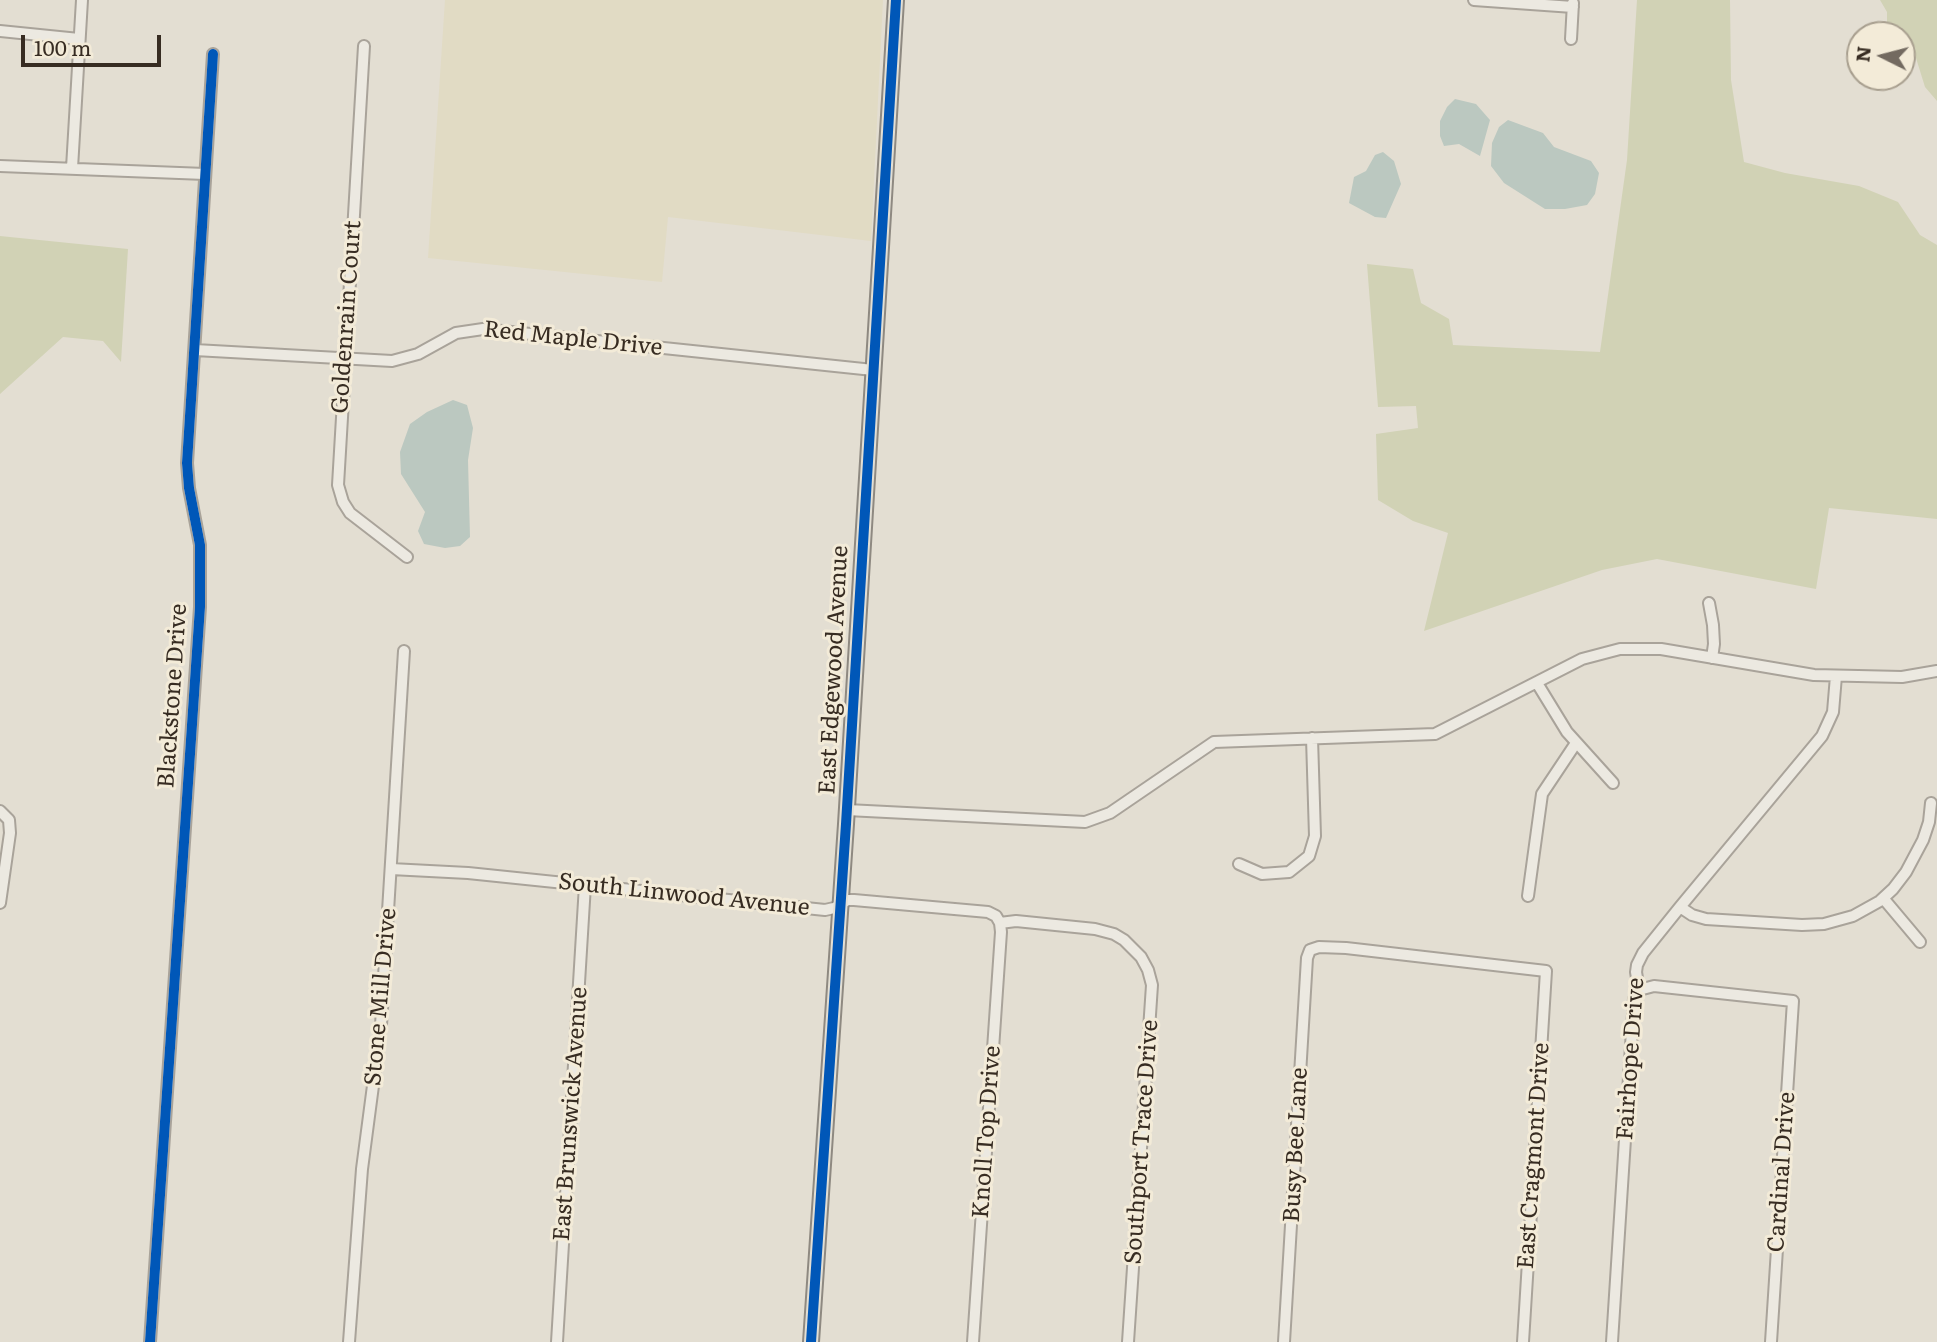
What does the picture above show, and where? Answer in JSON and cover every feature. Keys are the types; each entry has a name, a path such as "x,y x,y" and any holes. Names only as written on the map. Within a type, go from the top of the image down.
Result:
{"main road":[{"name":"East Edgewood Avenue","path":"811,1342 847,810 896,0"}],"street":[{"path":"72,168 82,0"},
{"path":"1474,0 1573,4 1571,39"},
{"path":"0,31 79,39"},
{"name":"Goldenrain Court","path":"365,46 337,476 343,502 350,513 407,557"},
{"name":"Blackstone Drive","path":"150,1342 200,607 200,545 187,463 213,54"},
{"path":"0,166 205,174"},
{"name":"Red Maple Drive","path":"195,350 383,361 426,351 456,333 483,329 873,370"},
{"path":"1709,603 1713,625 1712,658"},
{"path":"847,810 1085,822 1110,813 1214,742 1435,734 1582,659 1620,649 1656,648 1802,674 1902,677 1937,671"},
{"name":"Stone Mill Drive","path":"349,1342 362,1169 382,1025 404,651"},
{"name":"Fairhope Drive","path":"1612,1342 1634,999 1639,990 1636,972 1640,959 1822,736 1833,712 1836,676"},
{"path":"1537,683 1561,724 1614,783"},
{"path":"1239,864 1262,874 1289,872 1309,856 1315,836 1312,738"},
{"path":"1528,896 1542,794 1576,743"},
{"path":"1680,907 1692,915 1706,919 1811,925 1832,923 1853,916 1883,898 1906,872 1923,840 1931,803"},
{"path":"0,903 10,833 9,820 1,811"},
{"name":"South Linwood Avenue","path":"391,869 468,873 825,910 854,900 988,912 996,916 1000,923 1016,921 1095,929 1114,934 1132,946"},
{"name":"East Brunswick Avenue","path":"557,1342 585,885"},
{"path":"1883,898 1920,942"},
{"name":"Knoll Top Drive","path":"973,1342 1000,923"},
{"name":"Southport Trace Drive","path":"1128,1342 1152,985 1145,963 1132,946"},
{"name":"Busy Bee Lane","path":"1284,1342 1307,958 1310,950 1319,947 1346,947 1546,971"},
{"name":"East Cragmont Drive","path":"1522,1342 1546,971"},
{"name":"Cardinal Drive","path":"1639,990 1654,986 1793,1001 1771,1342"}],"shaded area":[{"path":"445,0 883,0 871,241 668,217 662,282 428,258"},
{"path":"1455,99 1476,104 1490,120 1480,156 1459,144 1444,146 1440,136 1440,121 1447,107"},
{"path":"1508,120 1543,133 1554,147 1591,161 1599,173 1595,194 1587,205 1545,209 1504,183 1491,166 1492,143 1499,127"},
{"path":"1383,152 1394,161 1401,184 1386,218 1375,217 1349,203 1354,177 1366,171 1375,155"},
{"path":"453,400 467,405 473,428 468,460 470,537 460,546 445,548 424,544 418,531 425,512 401,474 400,452 410,424 427,412"}],"green space":[{"path":"1637,0 1730,0 1731,80 1744,162 1785,173 1859,186 1898,202 1920,235 1937,245 1937,519 1829,508 1816,589 1657,559 1602,570 1424,631 1448,533 1413,521 1378,500 1376,434 1418,428 1416,406 1378,407 1367,264 1413,269 1421,303 1449,319 1453,345 1600,352 1627,160"},
{"path":"1880,0 1937,0 1937,101 1925,87 1916,58 1916,21 1887,21 1887,12"},
{"path":"0,236 128,249 121,362 103,341 63,337 0,394"}],"cycle path":[{"path":"811,1342 846,824 896,0"},
{"path":"150,1342 200,607 200,545 187,463 213,54"}]}
